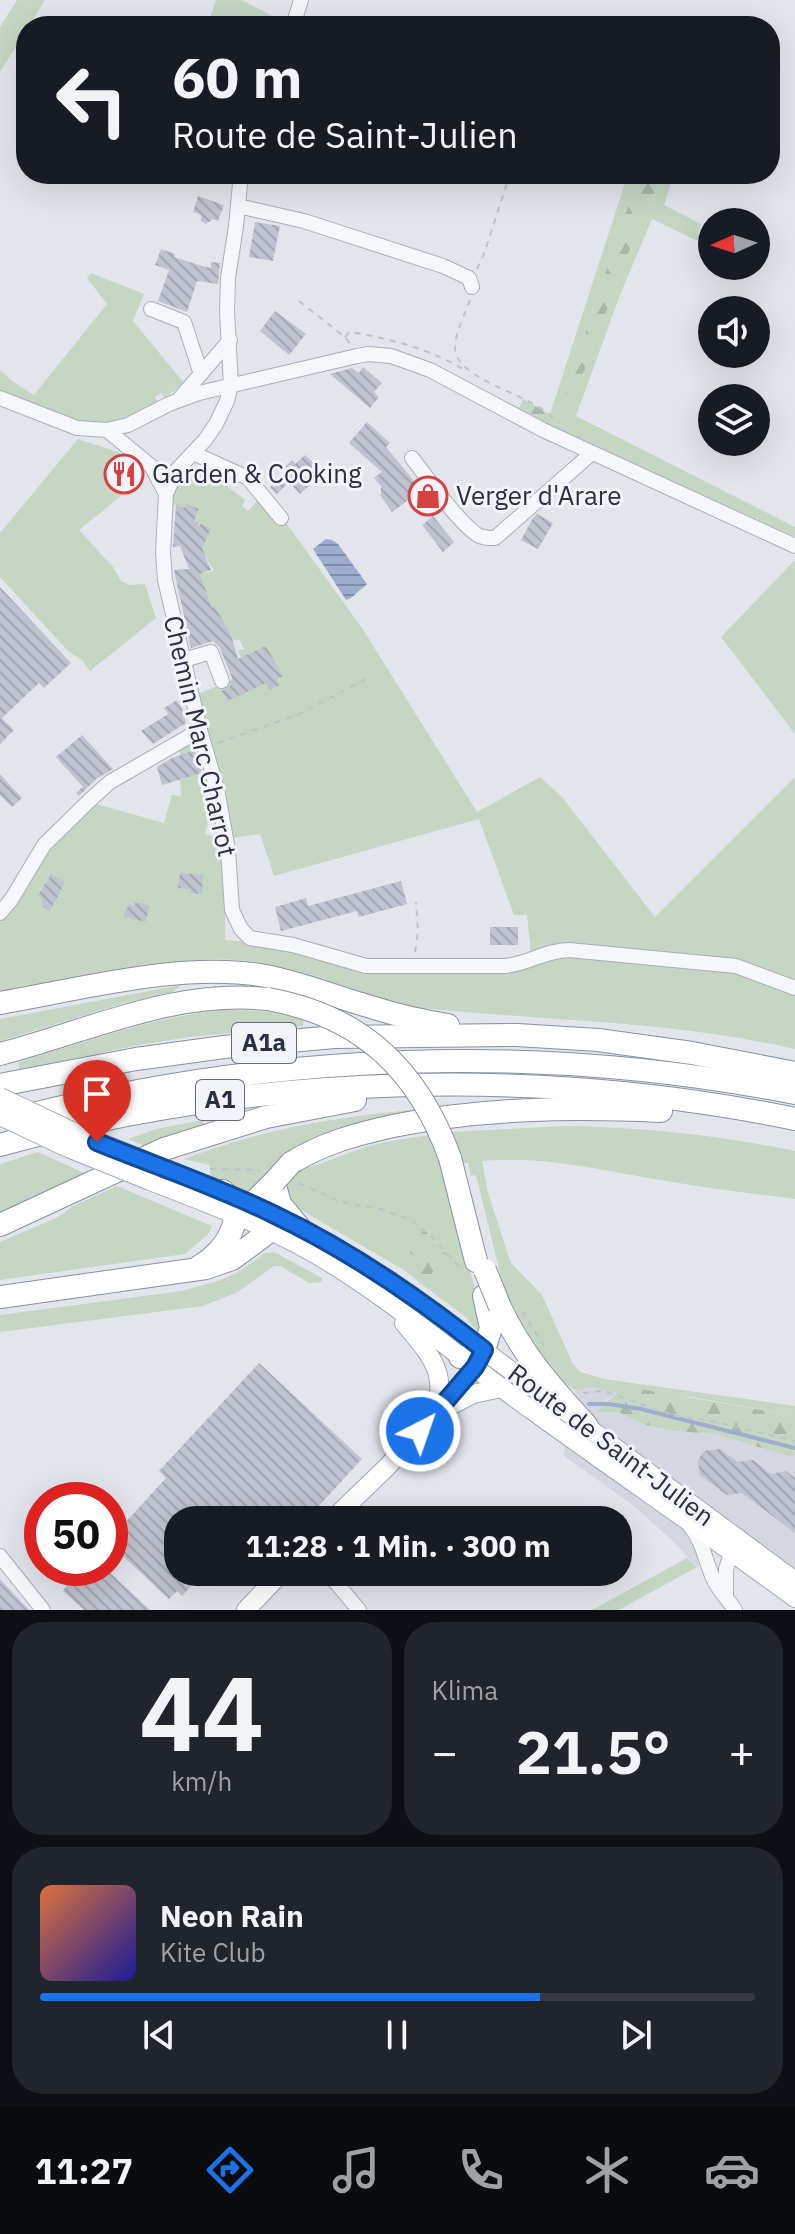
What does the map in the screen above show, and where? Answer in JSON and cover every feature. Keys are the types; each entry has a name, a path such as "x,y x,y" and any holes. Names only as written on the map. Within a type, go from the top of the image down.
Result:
{"highway":[{"path":"0,1003 152,977 236,972 287,980 414,1019 517,1035"},
{"path":"0,1054 174,1003 227,997 291,1003 350,1028 378,1048 402,1071 422,1098 450,1158 470,1230 475,1267 501,1303 517,1340 532,1363 587,1426"},
{"name":"A1a","path":"0,1085 136,1059 335,1037 517,1035 651,1046 795,1073"},
{"name":"A1","path":"0,1122 129,1092 212,1078 400,1061 588,1065 686,1075 795,1093"},
{"path":"0,1225 164,1149 206,1134 290,1112 444,1086"},
{"name":"A1","path":"0,1145 95,1122 225,1099 292,1091 508,1086 618,1093 792,1118"},
{"path":"191,1270 206,1263 221,1248 243,1209 279,1174 320,1147 362,1133 425,1120 477,1114 586,1109 792,1118"},
{"path":"279,1174 280,1204 299,1227"},
{"path":"223,1191 243,1209"},
{"path":"0,1297 206,1268 228,1262 270,1231"},
{"path":"479,1359 501,1303"}],"main road":[{"path":"0,1097 74,1132 223,1191"},
{"name":"Route de Saint-Julien","path":"0,1116 150,1181 299,1227 390,1281 479,1359 501,1388 684,1520 735,1545 795,1581"},
{"name":"Route de Saint-Julien","path":"243,1209 270,1231 323,1259 587,1426 735,1545 795,1598"},
{"path":"387,1302 436,1367 440,1392 435,1416"},
{"path":"347,1506 435,1416 479,1359"},
{"path":"435,1416 473,1394 501,1388"},
{"path":"246,1610 269,1586"}],"street":[{"path":"166,494 176,471 216,424 231,385 228,278 240,184"},
{"path":"238,206 304,221 472,278"},
{"path":"151,309 184,322 201,374"},
{"path":"179,400 230,340"},
{"path":"0,398 77,428 107,430 128,425 179,400 231,385 357,356 380,355 430,370 562,439 795,546"},
{"path":"107,430 152,467 166,494"},
{"path":"193,453 248,478 281,518"},
{"path":"412,458 476,534 495,538 592,453"},
{"name":"Chemin Marc Charrot","path":"166,494 165,580 217,789 228,850 232,910 241,929 250,938 293,945 355,964 377,967 515,965 545,953 569,950 736,966 795,988"},
{"path":"184,660 211,652 222,681"},
{"path":"0,913 44,845 91,799 110,782 200,730"},
{"path":"684,1520 697,1535 715,1582 735,1610"},
{"path":"726,1596 726,1569 735,1545"},
{"path":"0,1556 43,1610"},
{"path":"339,1586 359,1610"}],"path":[{"path":"465,369 457,358 455,344 472,294 472,278 484,254 507,184"},
{"path":"299,301 345,337 357,356"},
{"path":"345,337 349,332 356,333 438,354 550,414 562,439"},
{"path":"205,747 299,714 368,678"},
{"path":"414,967 418,932 416,902"},
{"path":"201,1168 279,1174 341,1202 380,1209 411,1220 475,1267"},
{"path":"501,1303 531,1322 545,1349"},
{"path":"580,1394 604,1391 676,1416 723,1423 795,1441"}],"shaded area":[{"path":"590,1387 619,1393 605,1401 597,1412 620,1413 645,1425 673,1431 715,1434 791,1457 795,1453 795,1590 726,1538 697,1567 630,1503 564,1456 575,1390"}],"green space":[{"path":"17,0 45,0 35,16 16,16 16,47 0,72 0,27"},
{"path":"216,0 242,0 273,16 210,16"},
{"path":"625,184 636,184 556,422 550,414"},
{"path":"636,184 660,184 627,256 565,422 552,426 519,408 523,399 556,421"},
{"path":"660,184 671,184 664,205 698,222 698,241 652,219 620,295 576,416 795,527 795,537 552,426 565,422 627,256"},
{"path":"91,273 144,294 133,321 184,383 165,398 161,393 155,397 158,403 100,424 81,423 58,416 0,391 0,370 34,395 107,304 87,278"},
{"path":"78,439 118,452 144,477 79,530 113,567 121,581 129,585 145,584 156,618 90,671 0,577 0,533"},
{"path":"214,465 222,469 218,479 245,500 242,506 248,511 261,497 284,520 362,628 477,812 540,777 562,797 655,917 795,777 795,983 756,967 531,954 527,915 514,915 479,819 274,876 260,834 233,838 198,694 235,679 241,659 238,651 244,649 239,639 234,641 211,608 200,574 214,571 194,535 200,523 194,521 199,508 186,504 184,508 175,504 172,510 172,494 188,467 202,475 205,470 211,474"},
{"path":"795,560 795,734 721,637"},
{"path":"193,742 202,750 216,807 212,807 205,834 221,839 225,860 225,940 261,943 349,968 580,956 721,970 795,994 795,1049 701,1032 413,1007 295,971 240,960 168,963 0,992 0,923 52,845 93,803 164,823 172,795 181,796 180,780 204,772 198,750 181,755 178,747"},
{"path":"181,985 173,992 125,1003 0,1041 0,1019"},
{"path":"222,1010 263,1011 294,1016 304,1018 303,1026 190,1037 19,1070 19,1062 120,1031 171,1018"},
{"path":"410,1110 416,1117 367,1126 251,1193 210,1178 210,1165 184,1159 240,1140 295,1127"},
{"path":"203,1120 204,1125 148,1147 128,1139 156,1129"},
{"path":"563,1126 680,1133 795,1151 795,1199 549,1162 482,1161 488,1193 511,1263 542,1295 573,1364 580,1372 604,1379 795,1406 795,1416 692,1397 619,1393 590,1387 575,1390 545,1371 523,1333 504,1289 476,1175 471,1176 468,1163 460,1163 450,1132"},
{"path":"431,1135 483,1316 479,1335 466,1317 429,1290 434,1266 450,1258 426,1230 416,1237 404,1270 294,1206 289,1194 290,1180 304,1167 371,1146"},
{"path":"38,1152 86,1174 0,1214 0,1164"},
{"path":"117,1186 212,1226 208,1234 185,1254 0,1280 0,1242 58,1217 73,1206"},
{"path":"425,1230 450,1258 434,1266 429,1290 404,1270 416,1237"},
{"path":"274,1252 322,1278 322,1282 309,1283 280,1266 274,1266 238,1292 203,1306 0,1332 0,1315 182,1291 221,1280 265,1253"},
{"path":"623,1386 795,1416 795,1453 791,1457 715,1434 673,1431 645,1425 620,1413 596,1412"},
{"path":"687,1558 697,1567 619,1610 592,1610"}],"water":[{"path":"326,539 338,544 367,584 346,600 313,549"}],"building":[{"path":"198,196 224,205 218,221 213,219 206,224 201,221 201,215 193,212"},
{"path":"255,222 280,226 273,261 249,257"},
{"path":"161,249 175,254 174,257 202,266 211,268 211,262 220,263 218,284 197,281 187,312 158,301 169,270 155,265"},
{"path":"275,311 306,334 289,355 260,331"},
{"path":"363,367 382,383 374,392 379,397 370,408 330,374 352,368 359,373"},
{"path":"367,422 390,443 386,447 423,489 392,512 380,495 381,486 374,478 382,472 349,443"},
{"path":"305,455 315,464 304,475 312,483 300,494 289,482 277,494 270,487 285,473 282,470 292,460 295,464"},
{"name":"Garden & Cooking","path":"125,457 140,473 123,491 107,476"},
{"path":"186,503 199,509 194,521 199,523 197,526 201,524 211,528 202,548 211,570 200,574 212,608 215,607 231,635 238,659 266,646 283,676 277,679 280,685 270,690 266,683 227,701 222,691 230,687 232,678 220,648 213,641 191,648 174,570 189,569 180,546 173,547 176,504 184,508"},
{"path":"537,514 553,523 538,549 521,540"},
{"path":"433,516 454,542 443,552 422,525"},
{"path":"0,587 71,663 44,688 39,683 2,718 14,730 0,744"},
{"path":"177,700 186,723 153,744 141,731 168,714 164,708"},
{"path":"82,735 113,769 96,779 79,796 76,793 83,787 56,757"},
{"path":"195,750 202,773 162,785 157,767"},
{"path":"0,774 22,798 12,807 0,795"},
{"path":"180,873 203,875 202,894 178,888"},
{"path":"51,874 65,882 50,911 43,907 42,898 38,896"},
{"path":"401,881 407,904 359,917 357,911 281,931 275,907 306,898 308,906"},
{"path":"136,902 150,906 145,922 124,916 129,904 134,906"},
{"path":"490,927 518,927 518,945 490,945"},
{"path":"259,1363 362,1459 319,1506 164,1506 164,1586 191,1586 182,1596 177,1591 169,1599 128,1561 128,1520 166,1478 159,1471"},
{"path":"720,1449 738,1462 753,1460 771,1474 786,1471 795,1478 795,1533 742,1493 727,1495 700,1475 698,1460 704,1451"},
{"path":"0,1579 29,1610 0,1610"},
{"path":"67,1586 124,1586 150,1610 84,1610 63,1591"}],"waterway":[{"path":"589,1404 641,1409 795,1448"}],"place":[{"name":"Garden & Cooking","path":"124,474"},
{"name":"Verger d'Arare","path":"428,496"}],"route":[{"path":"97,1142 223,1191 299,1227 390,1281 484,1350 475,1367 420,1431"}]}
